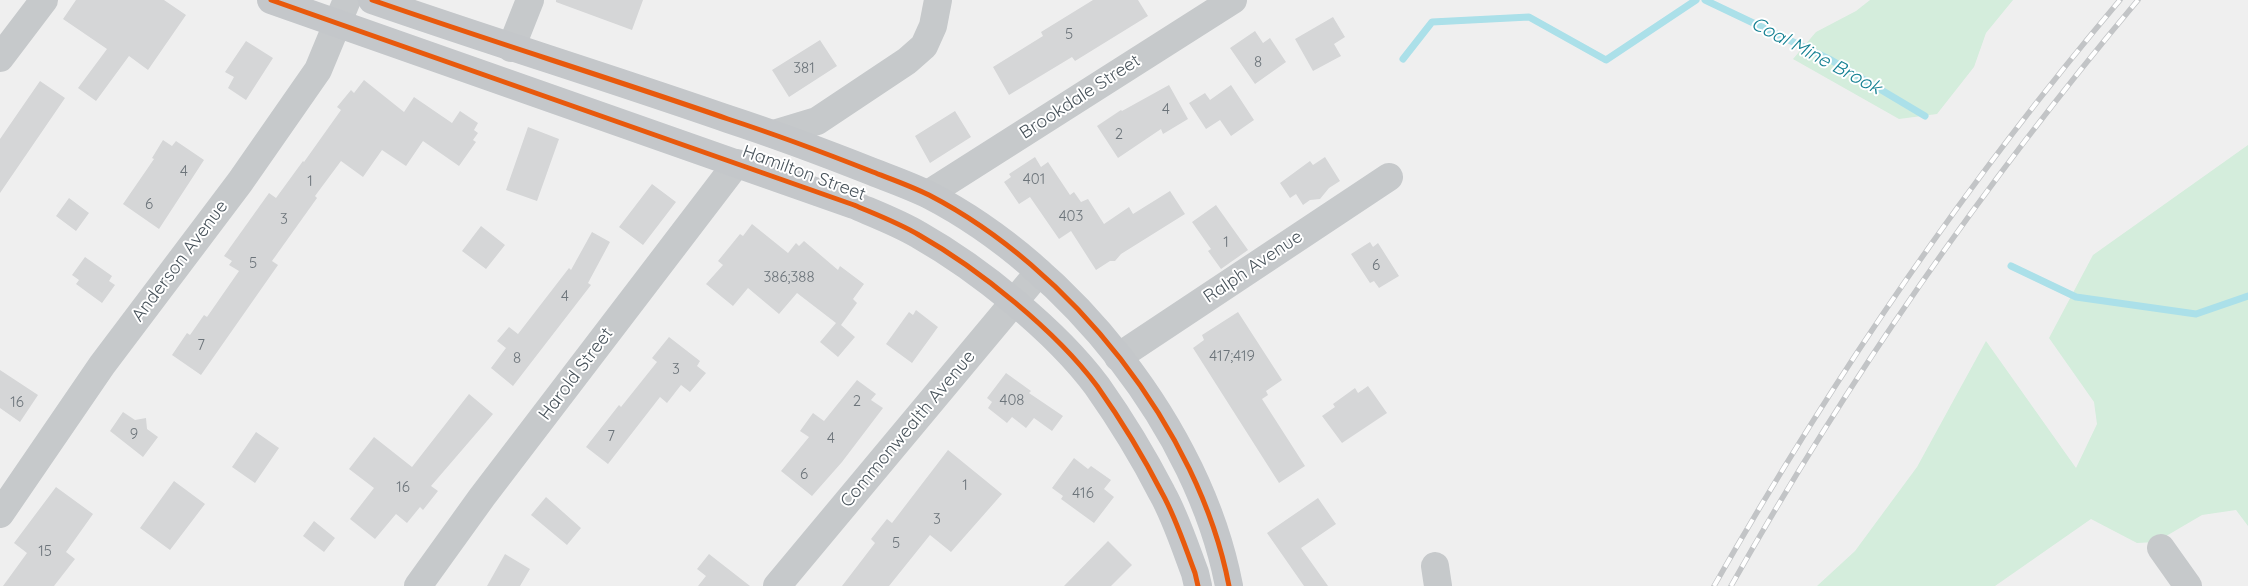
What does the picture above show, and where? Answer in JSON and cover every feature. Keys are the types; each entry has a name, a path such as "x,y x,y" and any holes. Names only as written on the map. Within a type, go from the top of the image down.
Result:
{"main road":[{"name":"Hamilton Street","path":"271,0 343,11 737,163 854,205 918,234 966,264 1014,302 1061,346 1096,386 1131,439 1163,494 1195,573 1198,586"},
{"name":"Hamilton Street","path":"372,0 774,134 928,194 970,219 1039,272 1088,322 1118,357 1161,417 1196,482 1224,558 1229,586"}],"street":[{"path":"0,58 44,0"},
{"path":"512,48 530,0"},
{"path":"774,134 818,121 907,61 924,46 933,26 938,0"},
{"name":"Brookdale Street","path":"928,194 1233,0"},
{"name":"Anderson Avenue","path":"0,514 102,365 240,182 318,70 343,11"},
{"name":"Harold Street","path":"418,586 482,497 737,163"},
{"name":"Ralph Avenue","path":"1118,357 1389,177"},
{"name":"Commonwealth Avenue","path":"777,586 1039,272"},
{"path":"2161,548 2188,586"}],"green space":[{"path":"1870,0 2013,0 1986,33 1974,67 1937,114 1899,119 1793,59 1816,32 1856,11"},
{"path":"2248,145 2248,526 2236,510 2202,515 2156,542 2137,543 2091,519 1995,586 1817,586 1855,551 1917,467 1986,341 2076,468 2097,424 2094,402 2049,338 2093,255"}],"building":[{"path":"76,0 164,0 186,15 148,70 129,56 96,101 78,88 107,49 63,19"},
{"path":"556,0 643,0 632,30 556,2"},
{"path":"1093,0 1138,0 1148,16 1075,61 1072,57 1009,95 993,67 1043,36 1041,32"},
{"path":"1333,17 1345,37 1334,44 1341,56 1313,71 1295,39"},
{"path":"1255,31 1263,43 1270,38 1286,62 1255,84 1230,48"},
{"path":"820,40 837,66 789,97 772,70"},
{"path":"246,41 273,58 246,100 228,88 234,77 225,72"},
{"path":"364,80 404,112 414,97 452,123 460,111 478,123 474,130 478,133 473,140 476,142 459,166 423,141 406,166 382,150 363,177 341,161 315,196 317,198 272,261 278,265 201,375 172,355 187,333 190,335 204,315 207,317 239,271 229,265 232,261 224,256 269,193 276,198 341,110 337,107 351,90 354,93"},
{"path":"40,81 65,98 0,193 0,139"},
{"path":"1169,85 1188,119 1163,134 1161,129 1118,158 1097,126 1121,110"},
{"path":"1231,85 1254,120 1231,136 1220,120 1206,129 1189,103 1205,93 1210,100"},
{"path":"955,111 971,137 930,163 915,136"},
{"path":"528,127 559,139 537,201 506,190"},
{"path":"163,140 172,146 176,141 204,160 159,229 123,204 154,159 152,158"},
{"path":"1035,157 1041,167 1048,162 1070,195 1074,192 1081,202 1088,199 1104,224 1129,207 1133,214 1170,191 1185,214 1121,254 1115,261 1110,261 1096,270 1071,231 1059,239 1030,197 1019,204 1004,182 1011,177 1009,174"},
{"path":"1325,157 1340,181 1329,188 1320,199 1310,200 1303,205 1296,194 1290,198 1280,183 1310,161 1313,165"},
{"path":"652,184 676,202 643,245 619,227"},
{"path":"69,198 89,213 76,231 56,216"},
{"path":"1216,205 1248,250 1221,269 1208,251 1211,249 1192,222"},
{"path":"752,224 788,253 796,243 799,246 804,241 838,270 840,266 864,284 853,299 857,303 841,325 855,337 838,357 820,342 836,323 797,293 779,314 748,288 733,306 706,284 723,265 718,261 740,234 743,236"},
{"path":"481,226 505,245 486,269 462,251"},
{"path":"592,232 610,242 588,283 591,285 513,386 491,368 506,348 497,341 509,327 518,334 569,268 571,270"},
{"path":"1370,242 1373,247 1378,243 1399,276 1379,288 1374,281 1370,283 1351,254"},
{"path":"85,257 112,276 109,281 115,285 102,303 76,284 79,280 72,275"},
{"path":"916,310 938,327 912,363 886,344 909,312 913,315"},
{"path":"1238,312 1282,380 1266,391 1268,395 1262,399 1305,466 1279,483 1193,348 1204,340 1202,335"},
{"path":"669,337 700,361 697,366 706,373 690,392 681,385 667,403 660,397 608,464 586,447 619,405 621,407 657,362 652,358"},
{"path":"0,370 38,395 20,422 0,408"},
{"path":"1006,373 1031,391 1029,393 1063,416 1052,431 1034,418 1026,428 1012,417 1007,423 988,408 992,402 987,398"},
{"path":"857,380 876,394 871,400 883,408 842,462 812,496 781,471 809,437 800,431 813,413 824,421"},
{"path":"1368,386 1387,413 1342,443 1322,416 1335,407 1333,404 1355,388 1358,393"},
{"path":"469,394 493,414 431,486 438,491 423,510 420,507 407,523 396,514 375,539 350,519 374,488 349,469 374,437 412,467"},
{"path":"123,412 135,420 146,418 147,429 158,437 143,457 110,431"},
{"path":"256,432 279,448 255,483 232,467"},
{"path":"948,450 1002,494 951,552 930,535 889,586 842,586 875,543 871,539 887,519 892,523"},
{"path":"1074,458 1088,469 1091,466 1111,480 1104,489 1114,497 1094,523 1061,499 1063,496 1052,488"},
{"path":"174,481 205,504 170,550 140,528"},
{"path":"56,487 93,514 66,552 75,559 54,586 3,586 27,553 14,543"},
{"path":"546,497 581,528 567,545 531,515"},
{"path":"1318,498 1336,524 1301,548 1328,586 1304,586 1267,533"},
{"path":"314,521 335,538 324,552 303,536"},
{"path":"1108,541 1132,565 1111,586 1064,586"},
{"path":"505,554 530,569 520,586 487,586"},
{"path":"709,554 750,586 698,586 706,576 697,569"}],"waterway":[{"name":"Coal Mine Brook","path":"1403,59 1432,22 1529,17 1606,60 1696,0"},
{"name":"Coal Mine Brook","path":"1705,0 1831,60 1925,116"},
{"name":"Coal Mine Brook","path":"2011,266 2076,297 2196,314 2248,296"}],"railway":[{"path":"1714,586 1806,433 1904,283 1955,210 2009,139 2120,0"},
{"path":"1731,586 1822,433 1921,284 2026,139 2138,0"}],"cycle path":[{"path":"271,0 854,205 887,219 942,249 991,283 1038,323 1080,365 1097,386 1131,438 1167,503 1184,543 1198,586"},
{"path":"372,0 801,144 929,195 981,226 1031,265 1078,309 1121,359 1158,413 1189,469 1213,527 1229,586"}]}
